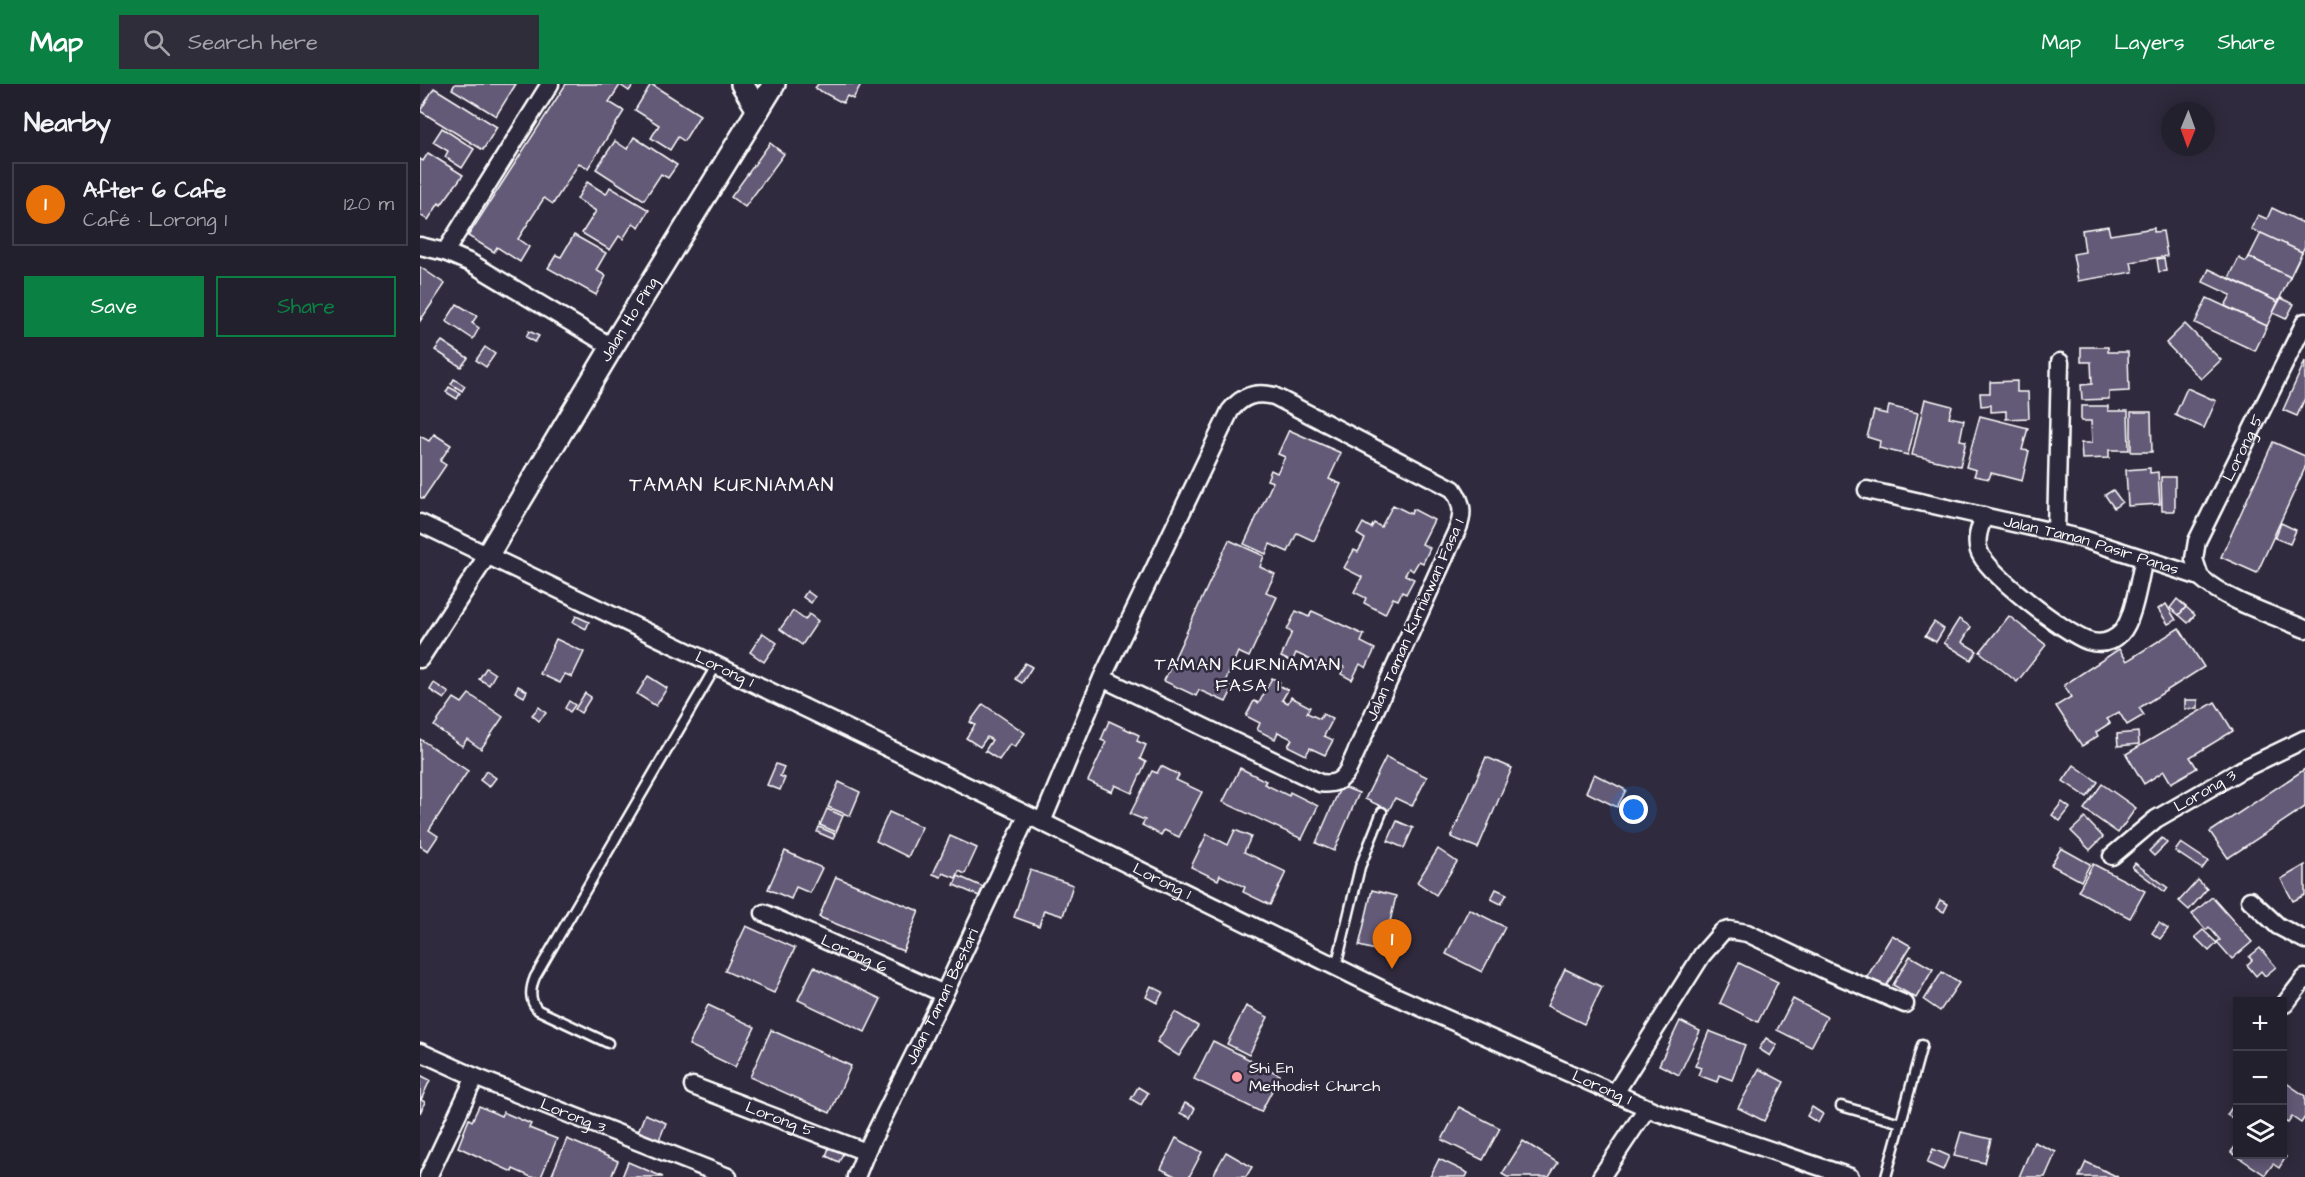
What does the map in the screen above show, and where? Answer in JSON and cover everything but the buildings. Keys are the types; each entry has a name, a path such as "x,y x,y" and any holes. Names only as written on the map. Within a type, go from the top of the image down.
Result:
{"street":[{"path":"445,252 550,84"},
{"path":"742,84 758,110"},
{"name":"Jalan Ho Ping","path":"487,556 612,346 774,84"},
{"path":"420,246 445,252 471,263 612,346"},
{"name":"Lorong 5","path":"2200,577 2194,559 2197,541 2305,322"},
{"path":"2056,532 2060,362"},
{"name":"Jalan Taman Kurniawan Fasa 1","path":"1034,819 1230,411 1245,397 1264,394 1274,396 1453,489 1459,498 1462,518 1458,528 1348,770 1339,781 1320,783 1102,678"},
{"name":"Jalan Taman Pasir Panas","path":"1867,490 2056,532 2144,559 2200,577 2240,601 2305,630"},
{"path":"1984,516 1978,544 1986,564 2022,596 2070,632 2088,641 2104,643 2114,639 2123,631 2129,619 2144,559"},
{"name":"Lorong 1","path":"420,523 1393,995 1647,1108 1850,1177"},
{"path":"420,659 487,556"},
{"name":"Lorong 3","path":"2112,856 2156,819 2241,770 2305,739"},
{"name":"Jalan Taman Bestari","path":"856,1177 866,1152 944,994 1034,819"},
{"path":"2250,900 2278,926 2305,940"},
{"name":"Lorong 6","path":"764,913 944,994"},
{"path":"1615,1093 1702,955 1722,932 1729,930 1747,933 1827,971 1905,1004"},
{"path":"2287,1001 2305,978"},
{"name":"Lorong 3","path":"420,1052 475,1077 728,1177"},
{"path":"428,1177 475,1077"},
{"name":"Lorong 5","path":"693,1086 866,1152"},
{"path":"1601,1177 1647,1108"}],"lane":[{"path":"608,1043 538,1011 533,1005 531,987 716,666"},
{"path":"1336,967 1360,867 1382,812"},
{"path":"1886,1177 1922,1045"},
{"path":"1841,1106 1901,1123"}],"place":[{"name":"After 6 Cafe","path":"1392,969"},
{"name":"Shi En Methodist Church","path":"1237,1077"}],"district":[{"name":"TAMAN KURNIAMAN","path":"732,485"},
{"name":"TAMAN KURNIAMAN FASA 1","path":"1248,674"}]}
